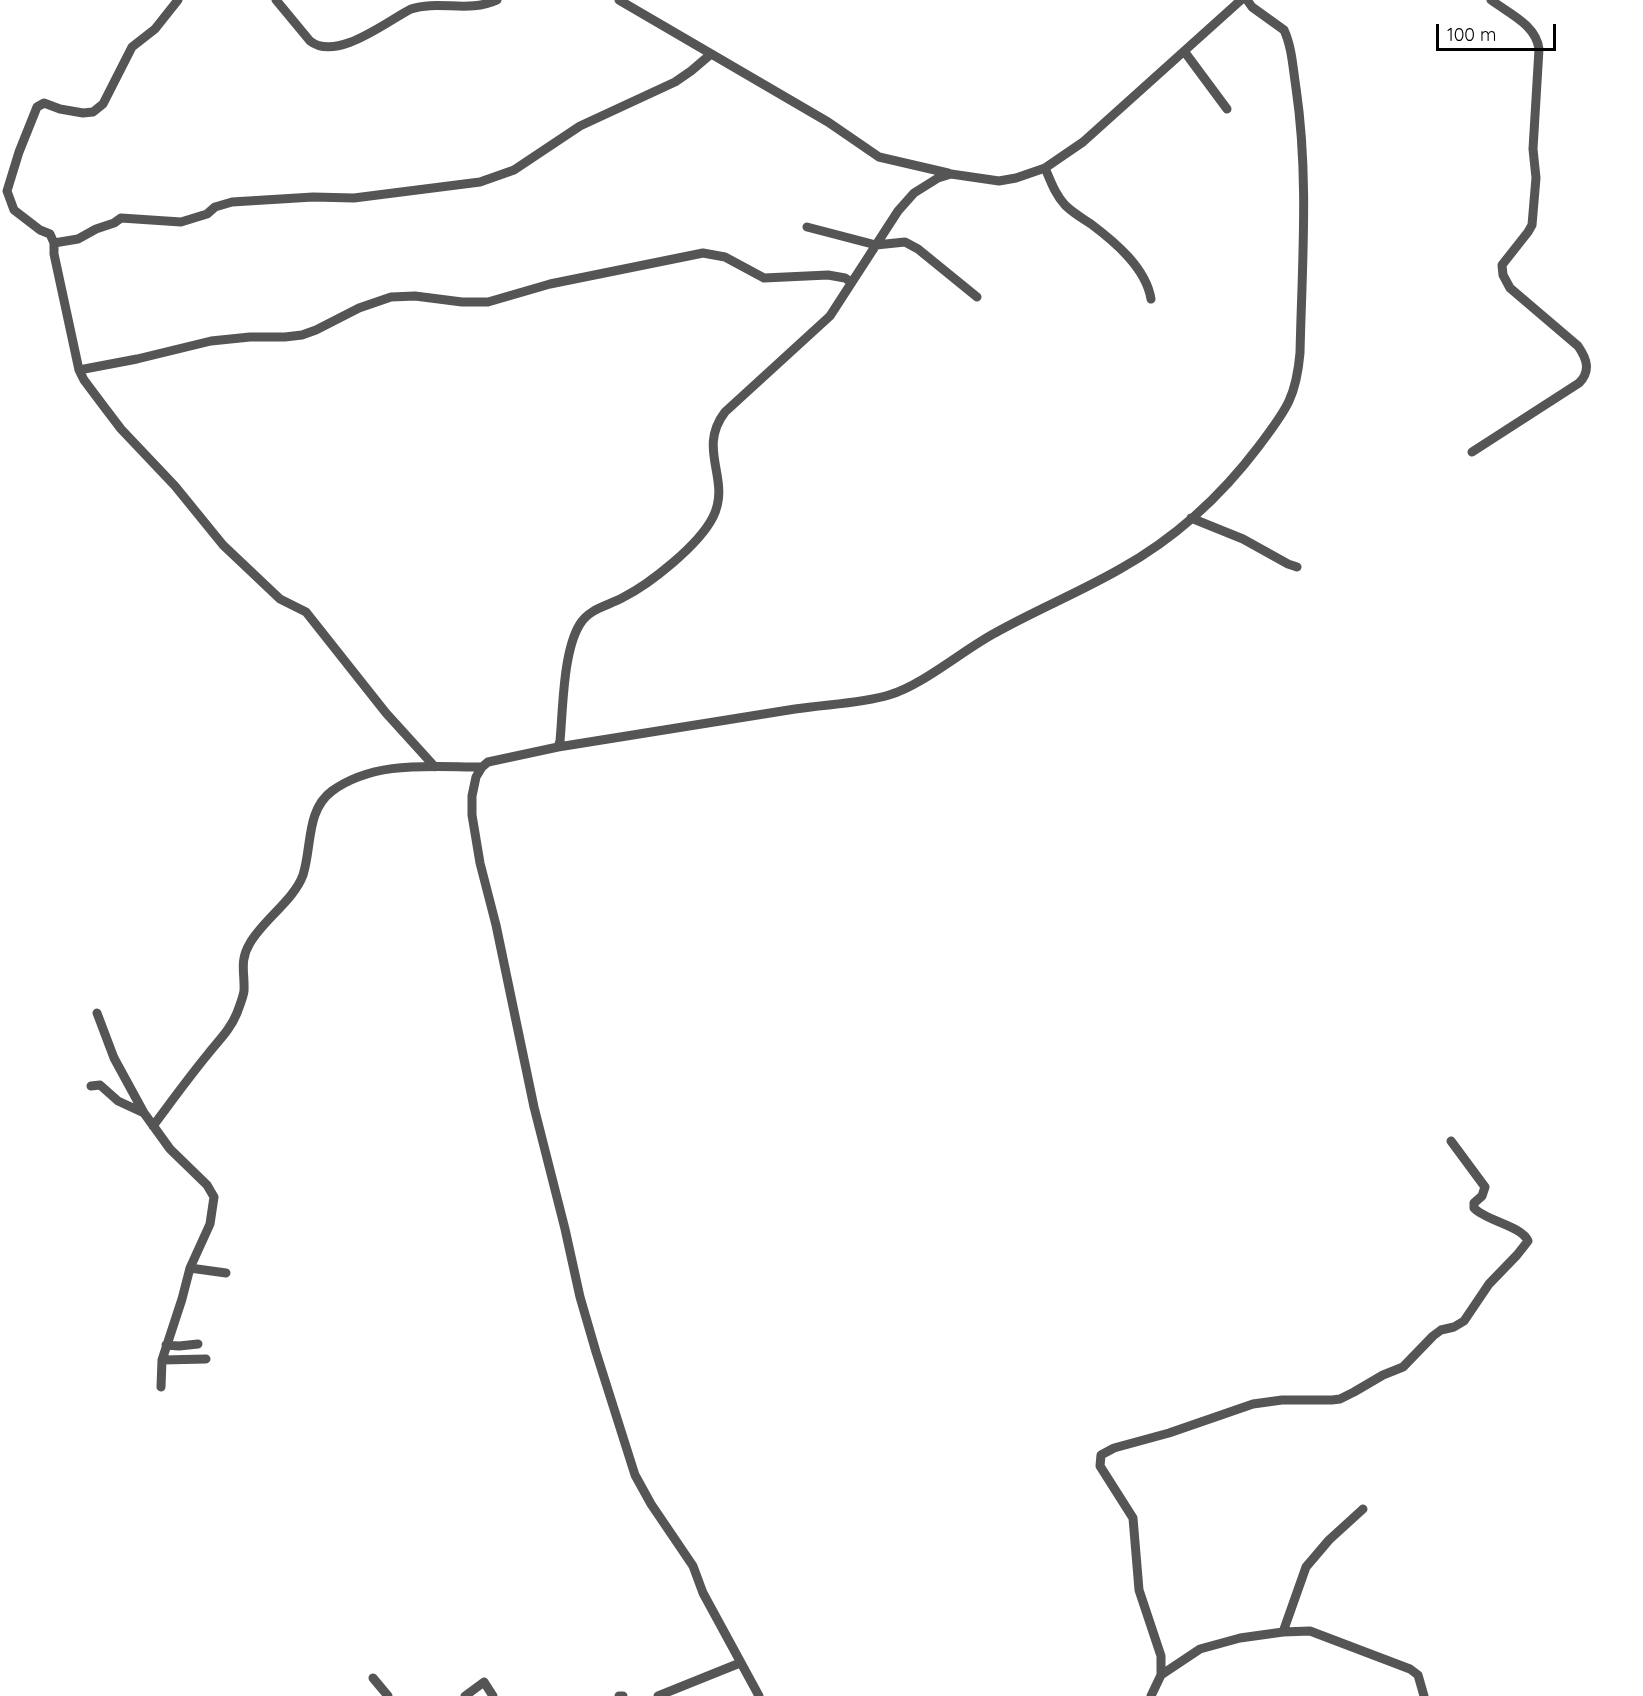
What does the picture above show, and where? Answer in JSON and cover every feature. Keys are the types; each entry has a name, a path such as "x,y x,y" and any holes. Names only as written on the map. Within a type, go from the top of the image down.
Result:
{"street":[{"path":"178,0 155,28 132,48 103,104 93,112 83,113 60,109 44,103 37,108 19,152 7,191 14,210 40,230 50,234 54,243 54,254 79,370 84,380 121,429 169,478 223,545 280,599 306,612 386,713 435,767"},
{"path":"276,0 310,41 315,45 325,47 349,43 361,38 421,4 482,5 497,0"},
{"path":"619,0 828,122 879,157 951,174 999,181 1045,168 1083,142 1241,0"},
{"path":"759,1696 703,1593 693,1566 651,1504 635,1475 596,1352 580,1297 566,1229 532,1100 496,925 480,863 472,815 472,796 476,777 482,767 495,759 818,705 873,699 892,694 914,683 995,632 1122,568 1191,518 1231,482 1288,405 1298,376 1304,200 1298,101 1288,41 1284,30 1252,7 1247,0"},
{"path":"1472,452 1580,383 1587,370 1585,358 1578,346 1510,288 1503,275 1502,265 1532,225 1536,178 1533,149 1539,50 1538,40 1533,32 1491,0"},
{"path":"1184,51 1227,109"},
{"path":"54,243 78,239 121,218 181,222 232,202 313,197 354,198 480,182 514,170 580,126 675,82 711,54"},
{"path":"1045,168 1055,192 1064,203 1104,234 1132,262 1149,288 1151,299"},
{"path":"558,747 569,656 573,638 580,623 596,609 645,586 696,541 717,508 719,494 712,445 717,422 836,309 898,211 914,193 931,181 951,174"},
{"path":"807,227 876,245 897,241 910,244 976,297"},
{"path":"79,370 211,341 302,335 359,308 391,297 415,296 462,302 488,302 550,284 702,253 726,257 764,278 837,275 851,282"},
{"path":"1191,518 1243,539 1297,567"},
{"path":"153,1126 209,1052 228,1032 244,992 242,965 248,945 302,878 313,820 324,798 347,782 366,774 395,767 482,767"},
{"path":"97,1013 114,1058 144,1113 170,1149 207,1185 214,1197 210,1224 190,1268 166,1345 162,1360 160,1387"},
{"path":"91,1086 100,1085 118,1101 144,1113"},
{"path":"1151,1696 1161,1675 1161,1656 1139,1590 1132,1518 1100,1466 1101,1455 1114,1448 1169,1433 1253,1404 1282,1400 1340,1399 1383,1375 1403,1367 1433,1336 1441,1330 1454,1327 1464,1321 1490,1284 1528,1241 1524,1234 1495,1222 1474,1208 1474,1203 1482,1196 1485,1187 1451,1141"},
{"path":"190,1268 226,1273"},
{"path":"166,1345 198,1344"},
{"path":"162,1360 206,1359"},
{"path":"1283,1632 1306,1567 1329,1540 1364,1509"},
{"path":"1161,1675 1200,1650 1214,1644 1283,1632 1310,1631 1410,1669 1418,1675 1424,1696"},
{"path":"657,1696 740,1664"},
{"path":"373,1678 388,1696"},
{"path":"465,1696 484,1682 493,1696"}]}
